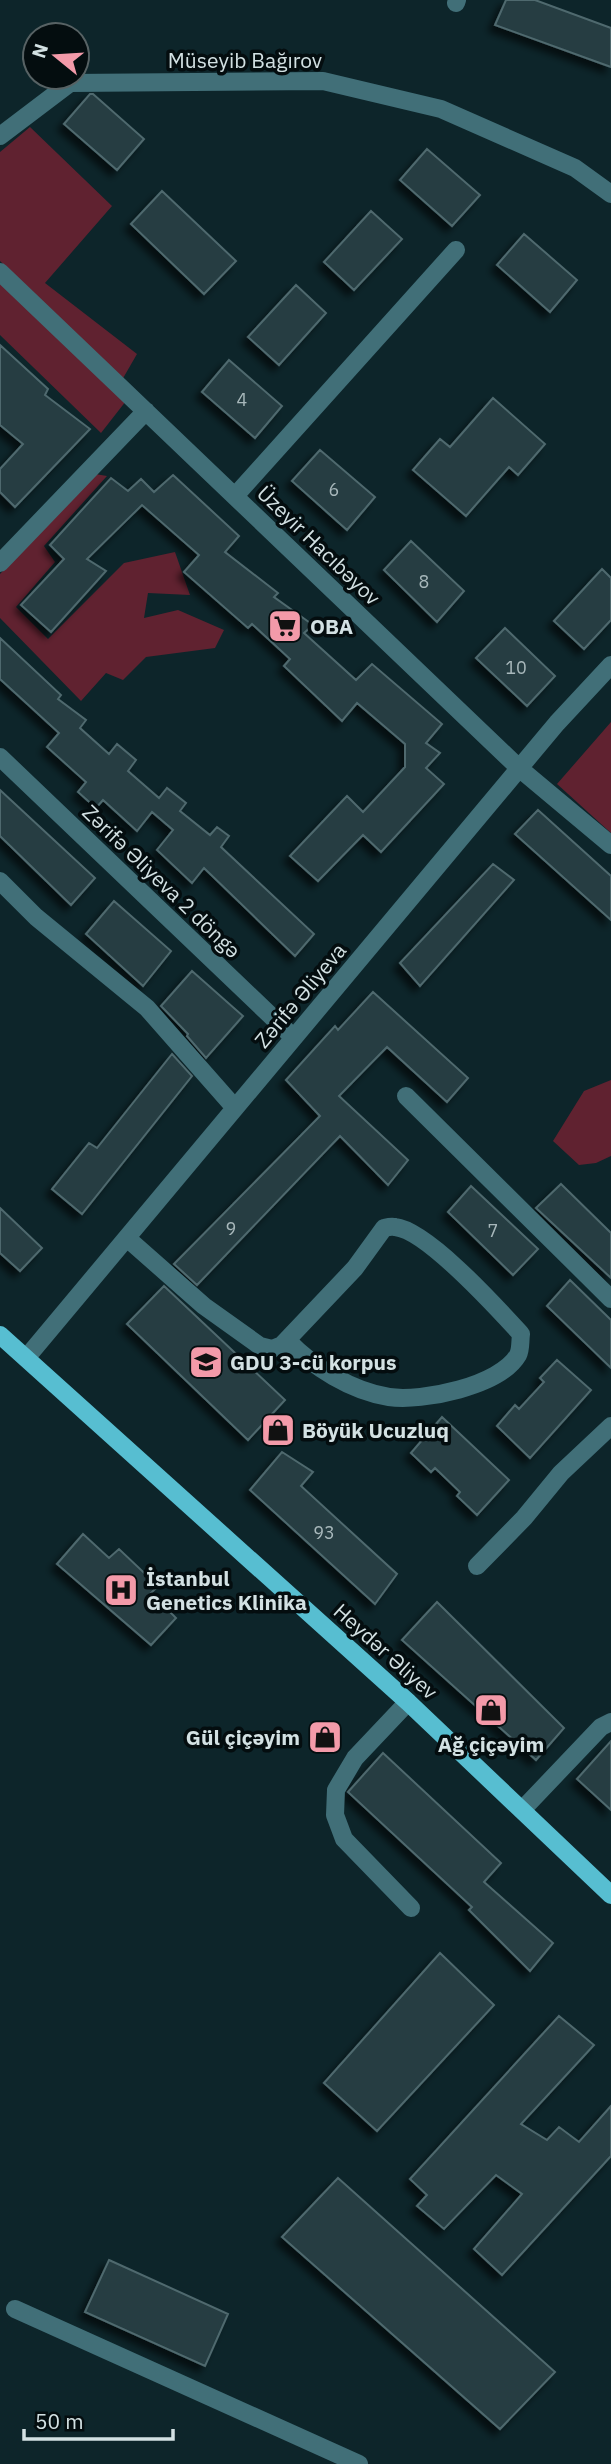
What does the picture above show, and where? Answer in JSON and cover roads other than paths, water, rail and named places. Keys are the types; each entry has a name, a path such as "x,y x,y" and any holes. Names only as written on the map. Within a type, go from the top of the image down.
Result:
{"main road":[{"name":"Heydər Əliyev","path":"0,1335 408,1702 611,1895"}],"street":[{"name":"Müseyib Bağırov","path":"0,136 70,83 323,82 441,109 575,168 611,194"},
{"path":"235,496 456,250"},
{"name":"Üzeyir Hacıbəyov","path":"0,272 519,768 611,845"},
{"path":"0,564 146,411"},
{"name":"Zərifə Əliyeva","path":"27,1357 519,768 611,665"},
{"name":"Zərifə Əliyeva 2 döngə","path":"0,757 293,1037"},
{"path":"0,881 36,917 147,1008 235,1108"},
{"path":"406,1096 611,1299"},
{"path":"128,1239 204,1306 260,1346 271,1349 282,1345 355,1268 384,1228 395,1226 424,1240 495,1306 520,1334 520,1353 512,1363 485,1381 452,1392 390,1397 364,1390 333,1376 305,1359 287,1340"},
{"path":"477,1566 524,1518 561,1473 611,1426"},
{"path":"408,1702 355,1758 336,1790 335,1815 344,1839 411,1908"},
{"path":"522,1810 601,1727 611,1723"},
{"path":"15,2309 359,2464"}],"place":[{"name":"OBA","path":"285,626"},
{"name":"GDU 3-cü korpus","path":"206,1362"},
{"name":"Böyük Ucuzluq","path":"278,1430"},
{"name":"İstanbul Genetics Klinika","path":"121,1590"},
{"name":"Ağ çiçəyim","path":"491,1710"},
{"name":"Gül çiçəyim","path":"325,1737"}]}
